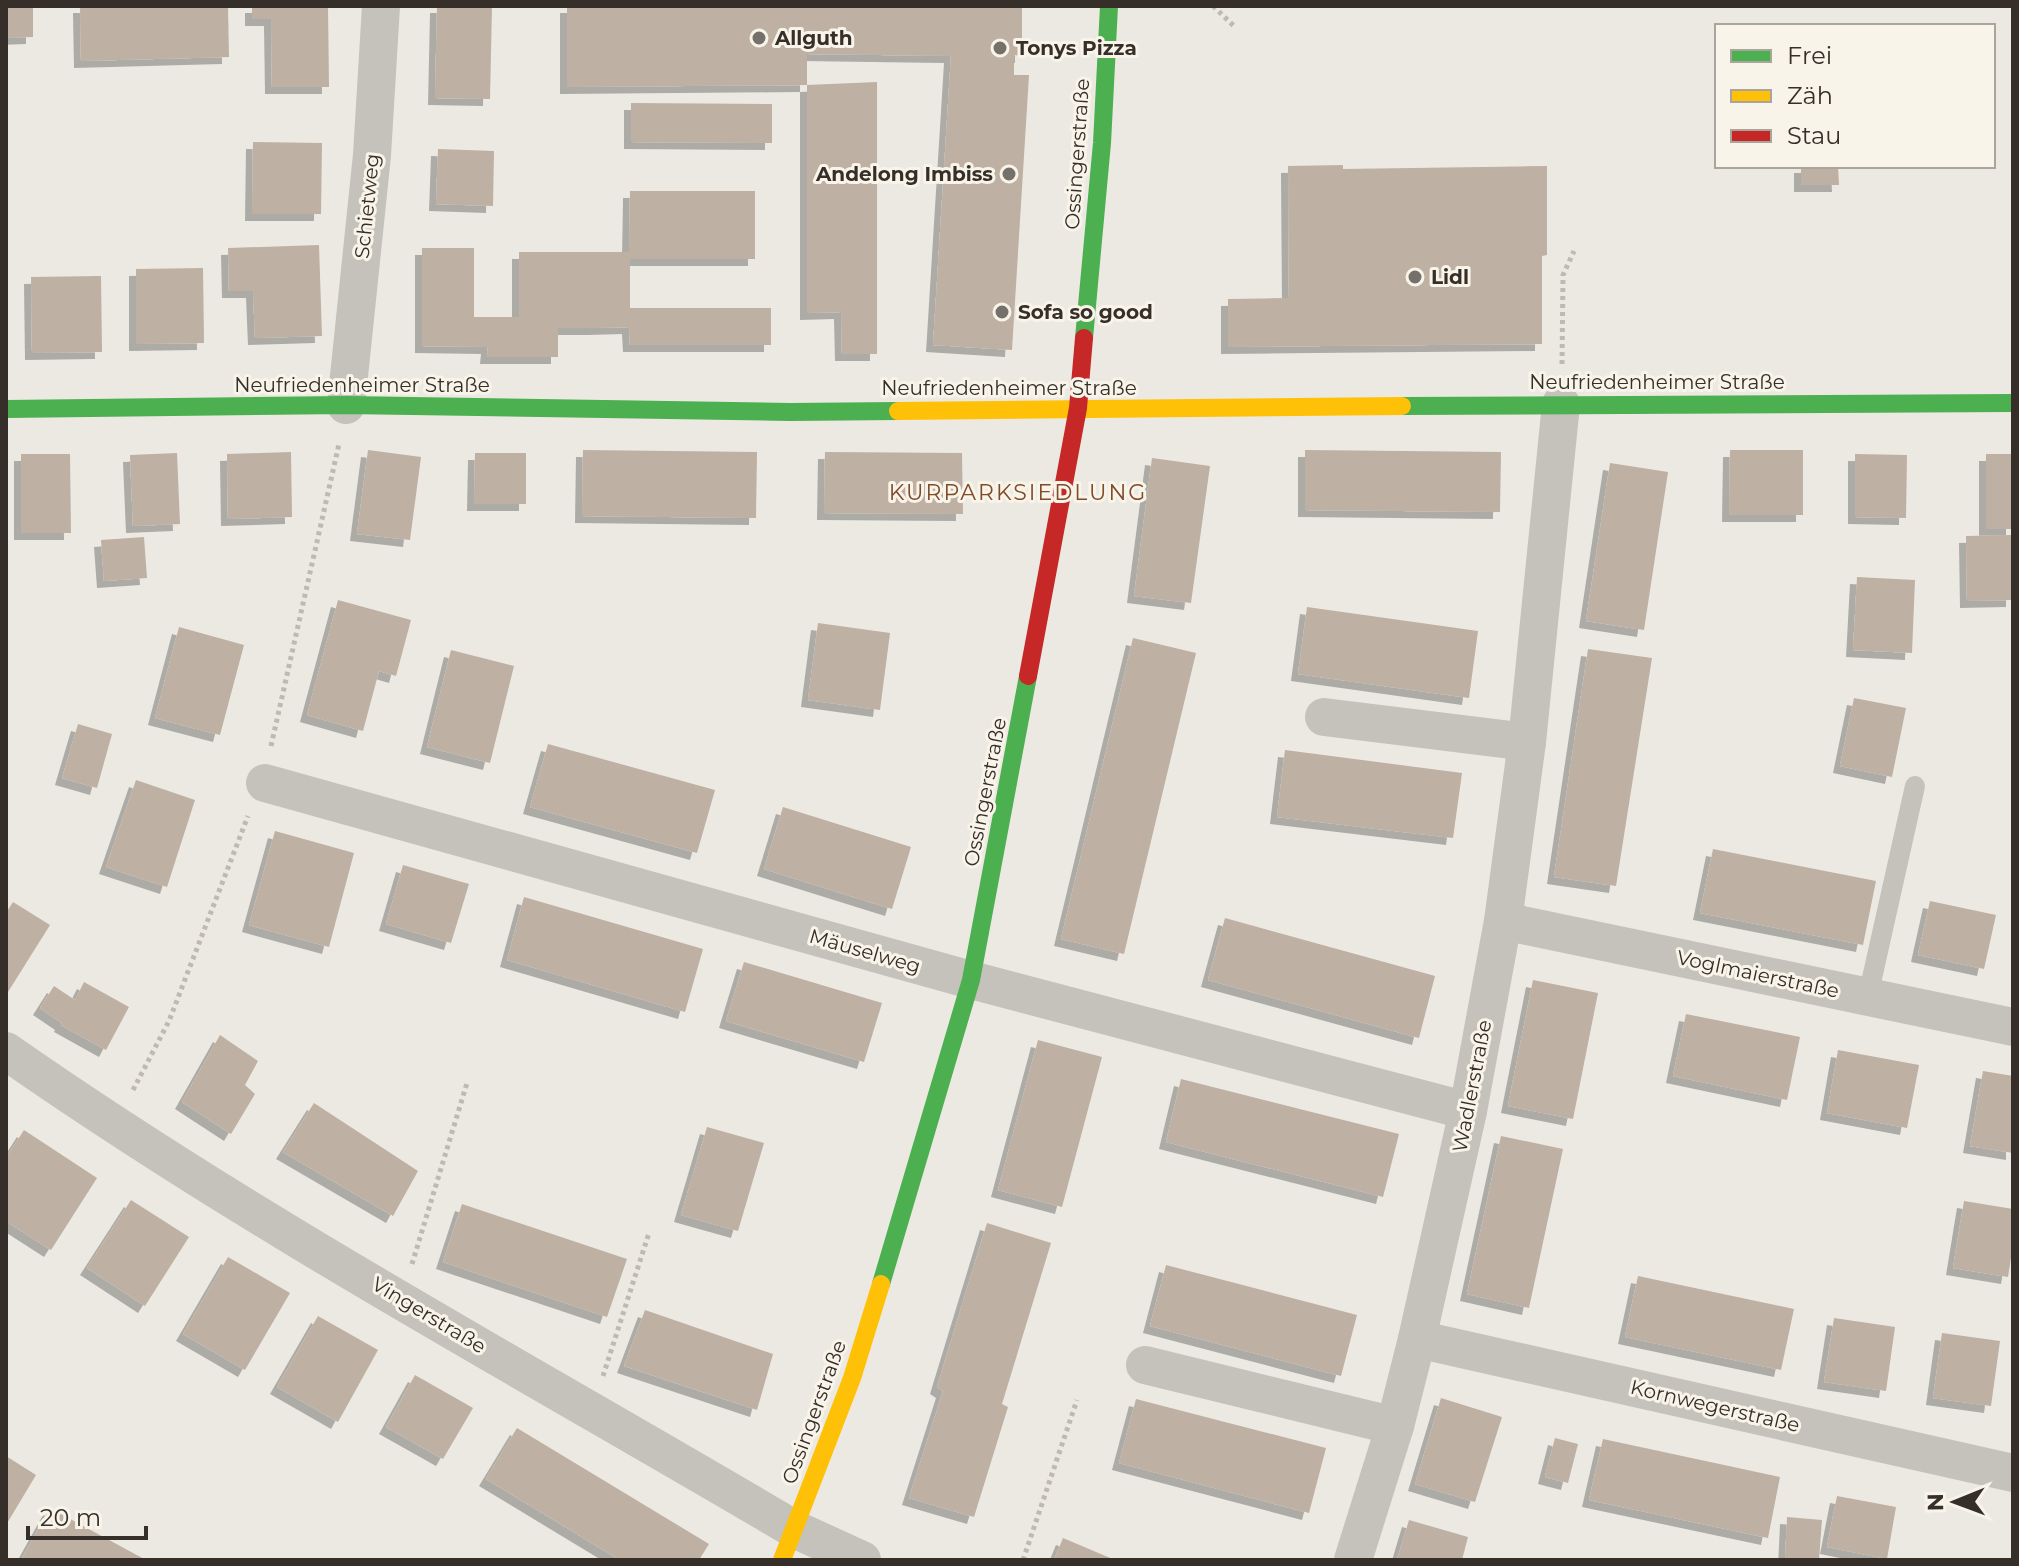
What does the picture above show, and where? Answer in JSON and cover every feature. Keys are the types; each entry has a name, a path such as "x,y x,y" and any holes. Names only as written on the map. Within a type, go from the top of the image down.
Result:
{"street":[{"name":"Schietweg","path":"346,405 372,155 381,6"},
{"name":"Ossingerstraße","path":"788,1545 852,1378 918,1166 971,980 1078,408 1102,143 1109,6"},
{"name":"Neufriedenheimer Straße","path":"6,409 346,405 790,412 2013,403"},
{"name":"Wadlerstraße","path":"1353,1560 1395,1426 1417,1339 1468,1111 1503,921 1527,742 1561,404"},
{"path":"1324,717 1527,742"},
{"name":"Mäuselweg","path":"265,783 971,980 1468,1111"},
{"name":"Voglmaierstraße","path":"1503,921 2013,1027"},
{"name":"Vingerstraße","path":"6,1051 114,1126 592,1411 788,1545 862,1560"},
{"name":"Kornwegerstraße","path":"1417,1339 2013,1473"},
{"path":"1145,1365 1395,1426"}],"lane":[{"path":"1868,996 1915,786"}],"path":[{"path":"1213,6 1236,28"},
{"path":"1561,404 1563,275 1574,251"},
{"path":"402,1300 467,1083"},
{"path":"592,1411 649,1233"},
{"path":"1023,1560 1077,1400"}],"building":[{"path":"6,6 33,6 33,37 6,38"},
{"path":"80,6 228,6 229,57 81,61"},
{"path":"252,6 328,6 329,87 272,87 271,19 252,19"},
{"path":"437,6 492,6 490,99 435,98"},
{"path":"567,6 1022,6 1022,56 1014,55 1014,75 1029,75 1012,350 933,345 951,56 807,54 807,85 567,87"},
{"path":"877,82 877,354 842,354 841,312 807,313 807,85"},
{"path":"631,103 772,104 772,143 631,142"},
{"path":"253,142 322,143 321,214 252,214"},
{"path":"438,149 494,151 493,206 436,204"},
{"name":"Lidl","path":"1343,165 1343,169 1547,166 1547,255 1542,256 1542,344 1228,347 1228,299 1289,298 1288,166"},
{"path":"1801,168 1838,168 1839,185 1801,185"},
{"path":"630,191 755,191 755,259 630,259 630,308 771,308 771,345 630,345 629,327 558,328 558,357 487,357 488,347 422,346 422,248 474,248 474,317 519,317 519,252 629,252"},
{"path":"319,245 322,336 255,338 253,291 229,291 228,248"},
{"path":"203,268 204,343 136,344 136,269"},
{"path":"101,276 102,352 32,353 31,277"},
{"path":"368,450 421,457 410,540 357,534"},
{"path":"583,450 757,452 756,518 582,516"},
{"path":"1305,450 1501,452 1500,512 1305,510"},
{"path":"1730,450 1803,450 1803,515 1729,515"},
{"path":"291,452 292,517 228,519 227,454"},
{"path":"825,452 962,453 963,514 824,513"},
{"path":"177,453 180,524 133,526 130,455"},
{"path":"475,453 526,453 526,504 474,504"},
{"path":"21,454 70,454 71,533 21,533"},
{"path":"1855,454 1907,455 1906,518 1855,517"},
{"path":"1986,454 2013,454 2013,529 1986,529"},
{"path":"1152,458 1210,466 1191,603 1134,596"},
{"path":"1610,463 1668,472 1644,630 1586,621"},
{"path":"2013,535 2013,600 1967,601 1966,536"},
{"path":"144,537 147,578 104,581 101,540"},
{"path":"1857,577 1915,580 1912,653 1853,650"},
{"path":"338,600 411,620 396,676 379,671 363,731 307,715"},
{"path":"1307,607 1478,631 1469,698 1298,674"},
{"path":"818,623 890,633 880,710 808,700"},
{"path":"179,627 244,645 220,735 155,718"},
{"path":"1133,638 1196,653 1124,954 1061,939"},
{"path":"1588,649 1652,658 1616,886 1554,877"},
{"path":"451,650 514,666 490,763 427,747"},
{"path":"1854,698 1906,708 1892,777 1840,766"},
{"path":"78,724 112,734 97,788 62,778"},
{"path":"548,744 715,790 697,853 530,807"},
{"path":"1285,750 1462,773 1453,838 1277,817"},
{"path":"136,780 195,800 167,887 106,867"},
{"path":"783,807 911,847 892,909 764,869"},
{"path":"275,831 354,853 329,947 249,925"},
{"path":"1713,849 1876,881 1863,945 1700,913"},
{"path":"403,865 469,884 451,943 386,924"},
{"path":"524,897 703,949 685,1012 507,960"},
{"path":"1930,901 1996,915 1984,969 1918,955"},
{"path":"13,902 50,925 8,992 6,913"},
{"path":"1225,918 1435,976 1419,1038 1208,980"},
{"path":"744,962 882,1003 864,1062 726,1021"},
{"path":"1533,980 1598,993 1573,1119 1508,1106"},
{"path":"84,982 129,1007 106,1050 61,1025 40,1008 54,986 75,1000"},
{"path":"1686,1014 1800,1037 1787,1100 1673,1076"},
{"path":"220,1035 258,1061 245,1085 255,1094 231,1134 182,1102"},
{"path":"1038,1040 1102,1057 1062,1207 998,1190"},
{"path":"1838,1050 1919,1065 1907,1128 1827,1113"},
{"path":"1983,1071 2013,1076 2013,1153 1970,1146"},
{"path":"1181,1079 1399,1134 1383,1197 1166,1142"},
{"path":"314,1103 418,1171 393,1216 283,1152"},
{"path":"707,1127 764,1143 738,1231 681,1215"},
{"path":"24,1130 97,1178 51,1250 6,1221 6,1158"},
{"path":"1501,1136 1563,1149 1529,1308 1467,1294"},
{"path":"131,1200 189,1237 145,1306 87,1268"},
{"path":"1964,1201 2013,1209 2013,1245 2008,1277 1953,1268"},
{"path":"462,1204 627,1259 607,1317 443,1262"},
{"path":"987,1223 1051,1243 1002,1404 1008,1407 974,1517 909,1498 943,1391 937,1387"},
{"path":"228,1257 290,1293 245,1370 183,1334"},
{"path":"1166,1265 1357,1315 1341,1376 1150,1326"},
{"path":"1638,1276 1794,1309 1781,1370 1625,1337"},
{"path":"645,1310 773,1354 757,1410 624,1366"},
{"path":"318,1316 378,1350 338,1422 277,1387"},
{"path":"1834,1318 1895,1327 1886,1391 1824,1382"},
{"path":"1942,1333 2000,1341 1991,1406 1933,1398"},
{"path":"415,1375 473,1408 443,1459 386,1427"},
{"path":"1441,1398 1502,1417 1475,1502 1415,1484"},
{"path":"1136,1399 1326,1448 1309,1513 1119,1463"},
{"path":"517,1428 709,1544 699,1560 620,1560 486,1479"},
{"path":"1555,1438 1578,1444 1568,1483 1545,1477"},
{"path":"1603,1439 1780,1477 1768,1538 1589,1500"},
{"path":"6,1456 36,1475 6,1525"},
{"path":"1837,1496 1896,1507 1887,1559 1827,1547"},
{"path":"50,1508 146,1560 21,1560"},
{"path":"1787,1517 1822,1520 1819,1560 1785,1560"},
{"path":"1409,1520 1468,1537 1462,1560 1397,1560"},
{"path":"1063,1538 1115,1560 1054,1560"}],"traffic: fast":[{"path":"1084,338 1102,143 1109,6"},
{"path":"1402,406 2013,403"},
{"path":"6,409 346,405 898,411"},
{"path":"881,1284 971,980 1028,676"}],"traffic: slow":[{"path":"898,411 1402,406"},
{"path":"782,1560 852,1378 881,1284"}],"traffic: jam":[{"path":"1028,676 1078,408 1084,338"}],"place":[{"name":"Allguth","path":"759,38"},
{"name":"Tonys Pizza","path":"1000,48"},
{"name":"Andelong Imbiss","path":"1009,174"},
{"name":"Lidl","path":"1415,277"},
{"name":"Sofa so good","path":"1002,312"}],"district":[{"name":"KURPARKSIEDLUNG","path":"1018,492"}]}
